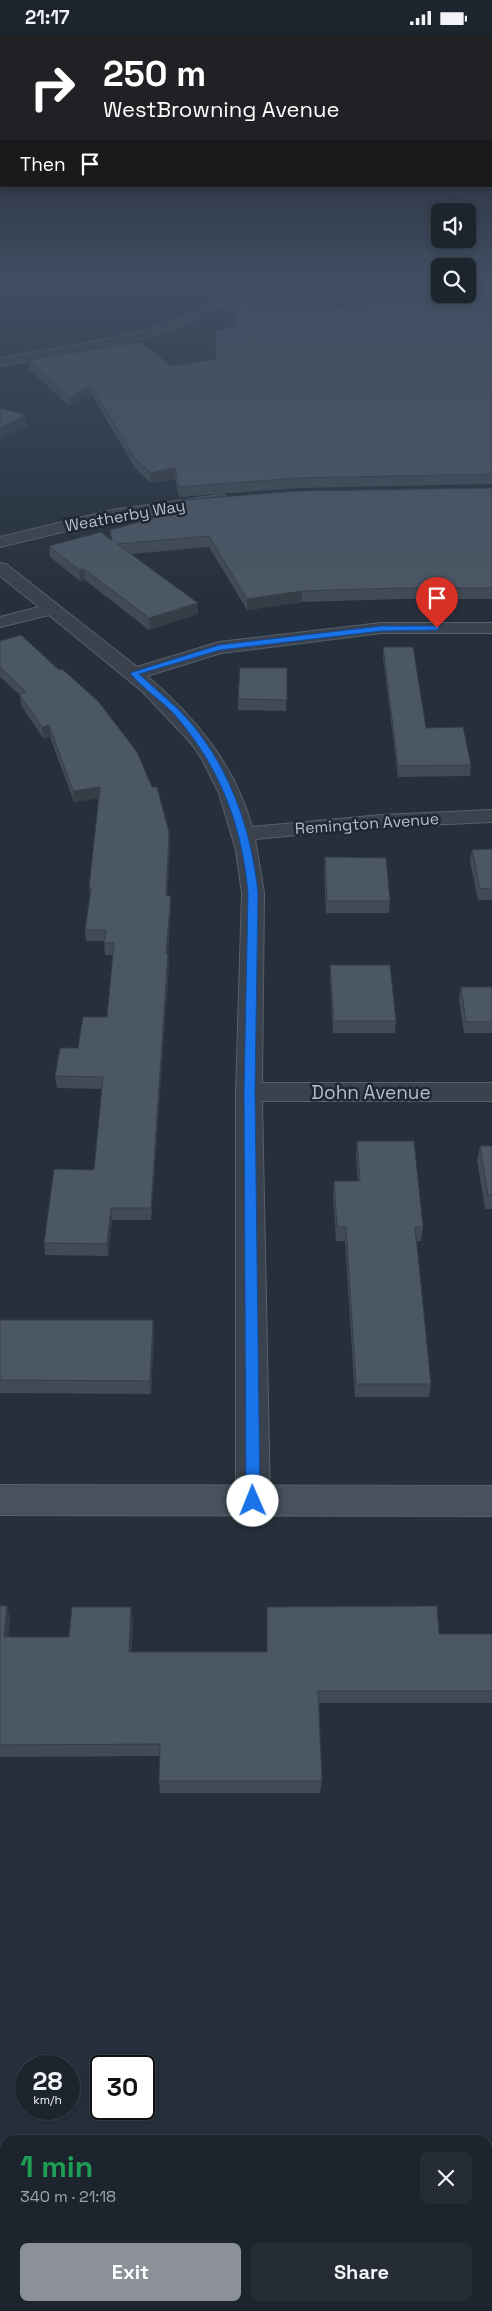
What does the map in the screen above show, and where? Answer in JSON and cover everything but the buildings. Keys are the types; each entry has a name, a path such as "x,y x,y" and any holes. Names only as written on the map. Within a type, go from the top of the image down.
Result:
{"street":[{"name":"Weatherby Way","path":"0,542 112,515 233,499"},
{"path":"0,568 134,673 177,713 212,757 236,807 250,869 253,893 249,1092 253,1501"},
{"path":"0,622 52,609"},
{"path":"134,673 219,648 381,628 492,628"},
{"name":"Remington Avenue","path":"243,834 382,821 492,816"},
{"name":"Dohn Avenue","path":"249,1092 492,1092"},
{"path":"0,1500 492,1501"}],"route":[{"path":"253,1501 249,1092 253,893 250,869 236,807 212,757 195,733 177,713 160,695 134,673 219,648 381,628 437,628"}]}
